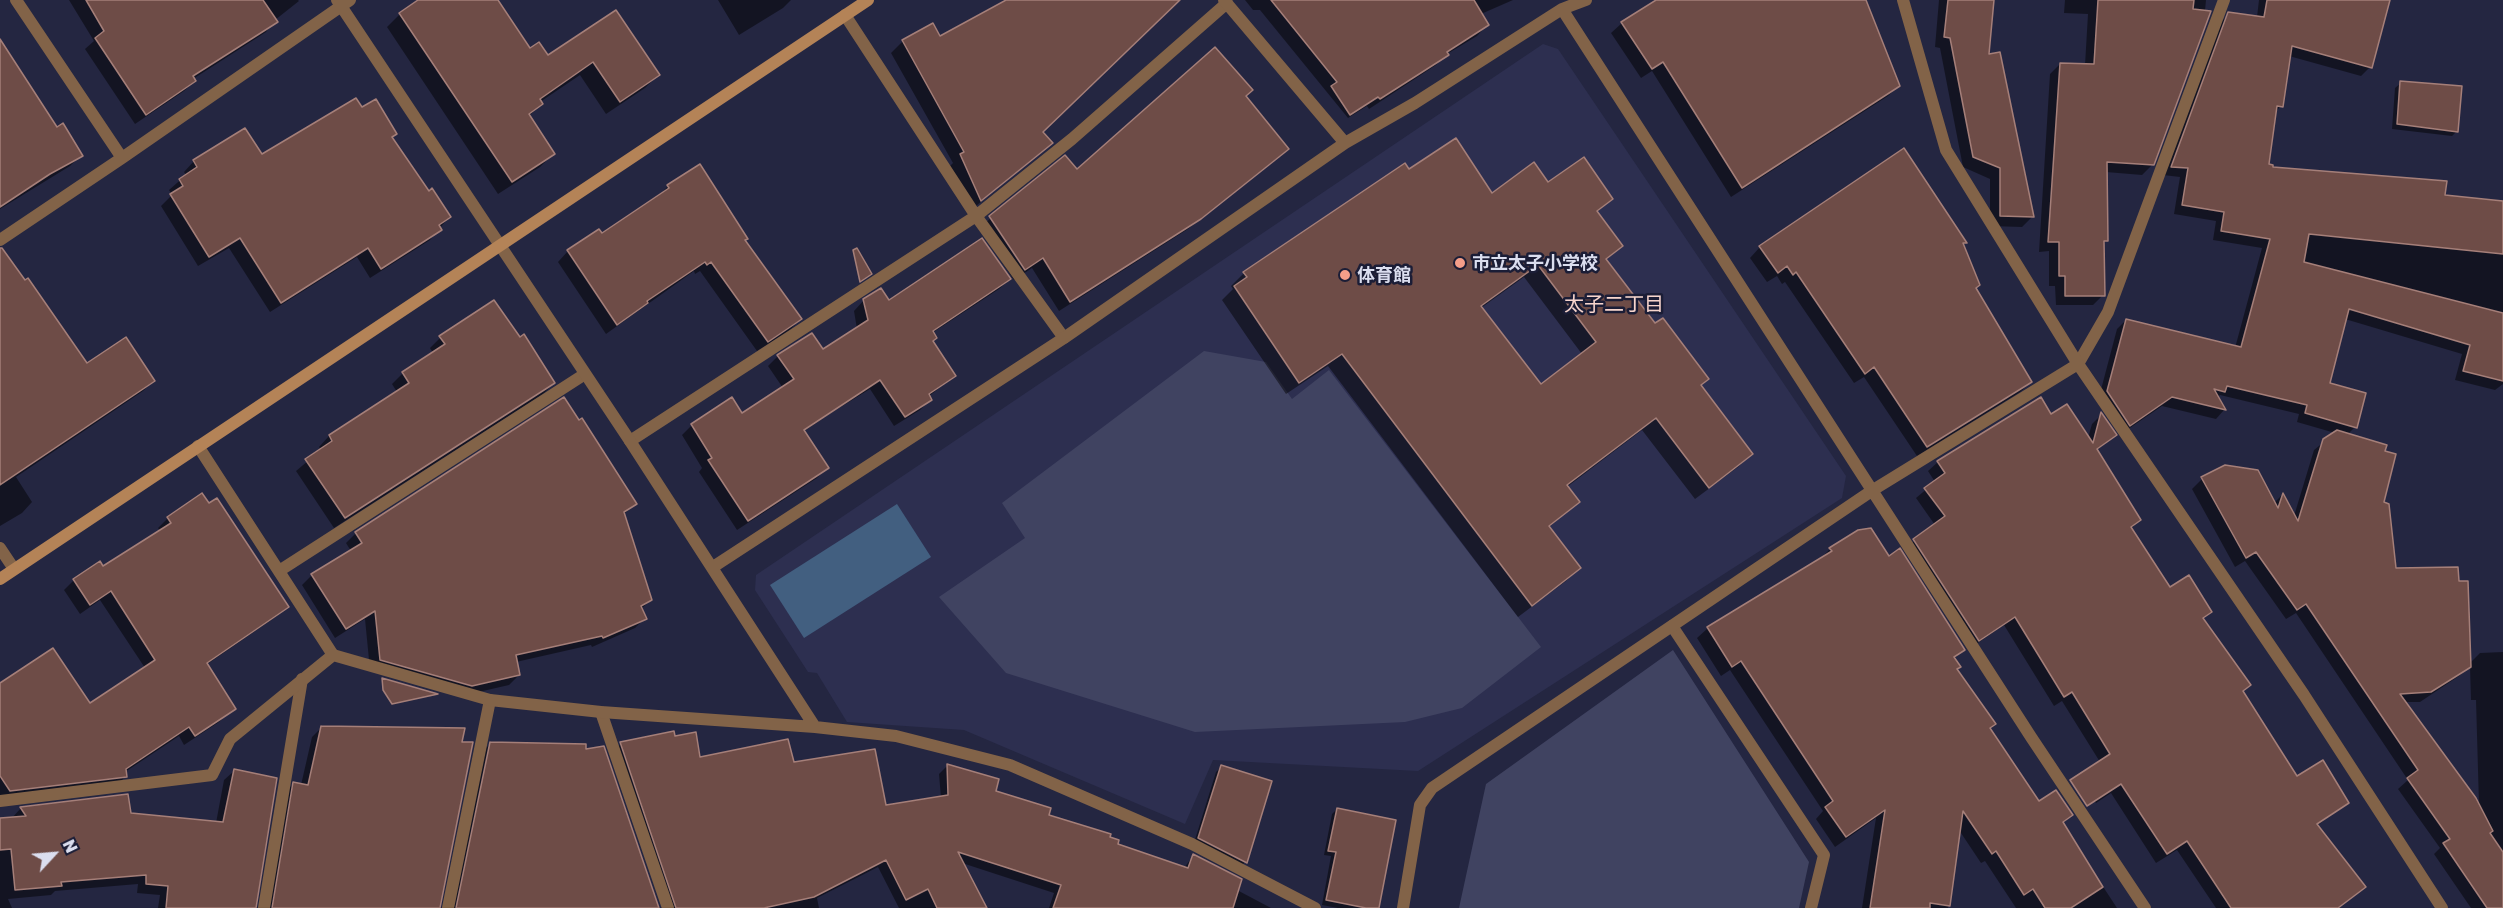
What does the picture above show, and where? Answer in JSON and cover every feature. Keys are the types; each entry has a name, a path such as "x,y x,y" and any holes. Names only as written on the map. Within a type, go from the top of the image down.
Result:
{"street":[{"path":"16,0 122,158"},
{"path":"0,579 868,0"},
{"path":"712,567 1064,338 1345,143 1415,104 1562,9 1586,0"},
{"path":"1903,0 1946,150 2078,364 2298,685 2442,908"},
{"path":"1404,908 1420,805 1432,788 1873,490 2078,364 2108,312 2224,0"},
{"path":"630,441 976,216 1072,139 1226,1 1345,143"},
{"path":"0,240 122,158 342,2 815,727"},
{"path":"1562,9 2025,727 2145,908"},
{"path":"845,15 976,216 1064,338"},
{"path":"279,571 585,374"},
{"path":"198,446 333,655 490,700 601,712 815,727 896,736 1010,765 1192,844 1315,908"},
{"path":"0,548 14,569"},
{"path":"1672,626 1824,855 1811,908"},
{"path":"0,801 212,775 230,739 333,655"},
{"path":"264,908 302,679"},
{"path":"448,908 490,700"},
{"path":"601,712 668,908"}],"shaded area":[{"name":"市立太子小学校","path":"1543,44 1558,49 1846,476 1842,498 1418,771 1213,760 1185,824 964,730 847,722 817,673 808,672 755,590 756,575"},
{"path":"1204,351 1266,362 1292,399 1329,370 1541,647 1462,708 1405,722 1195,732 1006,673 939,597 1025,538 1002,503"},
{"path":"897,504 931,557 804,638 770,585"},
{"path":"1673,650 1809,862 1799,908 1459,908 1486,784"}],"building":[{"path":"86,0 263,0 278,22 193,76 196,81 146,115 95,38 104,31"},
{"path":"418,0 498,0 530,48 539,42 548,55 616,10 660,75 620,102 593,62 540,99 543,104 529,114 555,154 512,182 399,13"},
{"path":"1006,0 1180,0 1043,132 1053,143 981,201 960,154 964,152 902,40 933,23 940,36"},
{"path":"1271,0 1474,0 1489,25 1447,52 1449,55 1380,99 1378,97 1350,115 1331,86 1337,82"},
{"path":"1656,0 1866,0 1900,86 1742,188 1663,62 1652,69 1621,22"},
{"path":"1948,0 1994,0 1989,54 2000,52 2034,217 2000,216 2000,168 1973,157 1950,38 1944,37"},
{"path":"2098,0 2194,0 2193,9 2211,11 2154,165 2107,162 2108,241 2104,241 2105,296 2065,296 2065,276 2059,276 2059,242 2048,242 2060,63 2094,64"},
{"path":"2267,0 2390,0 2372,68 2292,46 2283,107 2277,106 2269,164 2273,167 2447,181 2445,195 2503,201 2503,254 2309,234 2304,262 2503,313 2503,381 2463,371 2470,345 2349,309 2330,383 2366,393 2357,428 2305,413 2307,405 2227,386 2225,392 2214,389 2226,410 2172,397 2130,426 2107,391 2126,319 2241,347 2270,239 2221,231 2224,212 2182,205 2188,168 2171,167 2228,12 2264,17"},
{"path":"0,39 57,127 63,123 83,156 50,174 0,207"},
{"path":"1215,47 1253,90 1246,96 1289,149 1201,219 1070,302 1043,258 1025,270 989,216 1065,155 1077,169"},
{"path":"2400,81 2462,86 2458,132 2397,124"},
{"path":"356,98 362,107 376,99 397,134 392,137 429,191 432,188 451,217 439,225 442,230 381,269 368,248 281,303 240,238 209,257 170,194 183,186 179,179 197,167 193,160 245,128 262,154"},
{"path":"1456,138 1492,193 1534,162 1548,182 1584,157 1613,199 1597,211 1623,246 1606,259 1655,323 1663,318 1709,379 1701,385 1753,454 1709,488 1656,418 1567,485 1580,502 1549,526 1581,568 1532,606 1342,354 1299,383 1234,286 1247,277 1243,272 1405,163 1409,169","holes":["1538,265 1596,342 1541,384 1481,306"]},
{"path":"1904,148 1967,243 1963,243 1980,285 1976,288 2032,382 1927,447 1874,367 1865,374 1796,272 1793,275 1787,266 1778,273 1759,246"},
{"path":"700,164 748,239 745,240 802,319 768,342 711,262 707,265 705,262 647,301 648,303 617,325 567,250 599,229 602,233 669,188 667,185"},
{"path":"982,238 1011,279 933,331 937,338 933,341 956,376 929,394 932,400 905,417 880,380 804,430 829,468 748,521 708,460 712,458 691,424 732,397 742,413 794,379 777,355 812,333 823,349 868,320 863,299 881,288 889,300"},
{"path":"0,248 25,280 28,278 87,363 126,337 155,381 0,485"},
{"path":"857,248 872,274 860,282 853,250"},
{"path":"494,300 520,337 524,334 555,383 345,518 305,459 332,441 329,435 409,383 402,372 445,344 439,336"},
{"path":"564,397 579,420 582,418 637,504 624,512 652,600 641,606 647,619 603,638 602,636 516,655 520,675 472,686 380,660 375,611 346,629 311,574 362,543 355,532"},
{"path":"2041,397 2051,414 2067,404 2093,443 2101,412 2117,435 2097,449 2141,520 2131,527 2170,587 2189,575 2212,612 2203,618 2251,685 2243,691 2297,776 2323,760 2349,803 2317,824 2366,887 2338,908 2231,908 2187,841 2167,854 2121,784 2087,806 2070,780 2110,754 2072,692 2064,697 2015,617 1979,641 1913,539 1945,516 1924,488 1945,473 1937,461"},
{"path":"2337,430 2387,445 2385,451 2396,454 2384,502 2389,504 2396,568 2458,567 2459,581 2468,581 2471,667 2431,692 2400,694 2476,798 2493,831 2490,833 2503,852 2503,908 2487,908 2443,843 2450,839 2407,778 2418,770 2306,604 2297,610 2256,552 2246,558 2201,477 2225,465 2258,470 2278,508 2283,493 2298,521 2323,439"},
{"path":"202,493 209,503 217,498 289,607 207,663 236,709 195,736 189,727 126,769 127,777 10,791 0,776 0,683 53,648 90,703 155,660 111,591 90,605 73,579 100,561 103,566 171,523 167,517"},
{"path":"1871,528 1889,556 1900,548 1965,650 1954,657 1961,667 1957,669 1996,724 1990,728 2039,801 2056,790 2073,815 2063,822 2103,887 2071,908 2045,908 2033,889 2024,895 1996,851 1992,854 1963,811 1950,906 1930,903 1930,908 1870,908 1885,810 1846,837 1825,807 1833,801 1741,661 1732,667 1707,627 1832,551 1829,548 1858,530"},
{"path":"382,678 438,694 392,704 383,690"},
{"path":"321,726 465,728 462,742 473,742 440,908 272,908 293,782 308,785"},
{"path":"674,731 675,736 696,732 700,757 788,739 794,762 875,749 886,805 948,795 947,764 999,779 996,791 1051,808 1049,815 1111,834 1110,837 1119,840 1118,844 1188,868 1193,854 1242,879 1233,908 1053,908 1061,885 958,852 987,908 937,908 928,889 906,900 886,860 814,897 764,908 676,908 620,742"},
{"path":"490,742 586,744 586,749 604,746 659,908 456,908"},
{"path":"1221,765 1272,781 1247,863 1198,838"},
{"path":"234,769 277,778 256,908 166,908 168,886 146,884 146,875 61,882 62,886 15,890 11,849 0,850 0,818 26,816 20,807 128,794 131,813 223,822"},
{"path":"1337,808 1396,820 1379,908 1366,908 1326,900 1336,852 1328,851"}],"place":[{"name":"市立太子小学校","path":"1460,263"},
{"name":"体育館","path":"1345,275"}],"district":[{"name":"太子二丁目","path":"1614,305"}]}
